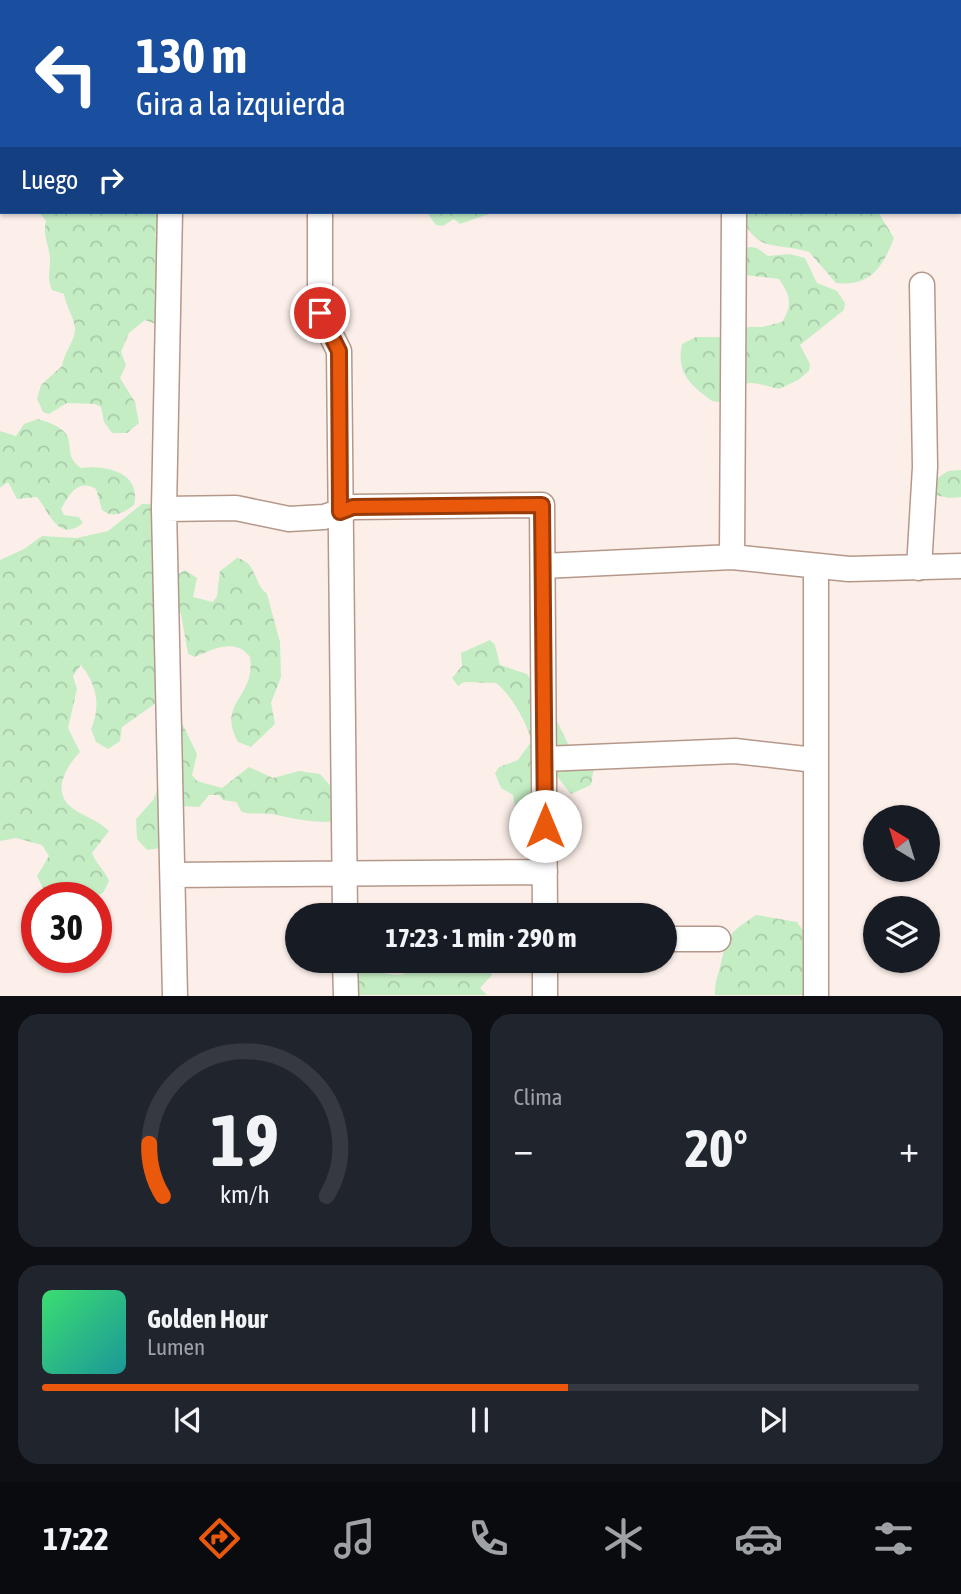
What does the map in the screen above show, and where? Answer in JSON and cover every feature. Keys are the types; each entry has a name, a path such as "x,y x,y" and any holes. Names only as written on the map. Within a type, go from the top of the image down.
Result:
{"street":[{"path":"170,214 164,509 176,996"},
{"path":"320,214 320,313 339,351 345,903"},
{"path":"732,557 734,214"},
{"path":"919,568 925,467 922,285"},
{"path":"164,509 236,508 289,519 324,517 353,507 542,505 545,903"},
{"path":"543,566 732,557 849,569 961,566"},
{"path":"816,566 816,996"},
{"path":"544,759 735,751 815,760"},
{"path":"173,875 545,872"},
{"path":"677,939 718,939"},
{"path":"345,973 346,996"},
{"path":"545,973 545,996"}],"green space":[{"path":"41,214 156,214 160,217 160,229 155,235 160,247 156,324 145,320 129,333 121,352 126,365 120,378 135,402 139,423 127,433 112,433 104,422 101,407 95,404 67,403 49,414 43,412 37,399 41,385 62,366 75,328 64,294 52,290 50,286 46,221"},
{"path":"428,214 488,214 460,224 454,219 443,226 436,225"},
{"path":"740,214 879,214 894,238 885,258 874,273 858,282 836,283 809,252 767,244 753,235"},
{"path":"757,248 768,256 790,254 805,258 817,283 837,291 845,303 844,310 800,345 810,364 809,371 798,380 779,389 746,384 719,402 712,401 686,377 681,363 682,344 696,337 727,337 748,327 782,322 788,310 788,295 779,279 745,275 743,249"},
{"path":"38,419 63,430 71,455 81,468 101,468 127,478 135,494 134,505 122,512 111,514 102,510 96,489 90,486 79,487 61,509 64,515 79,517 83,523 67,530 56,524 37,497 17,499 8,482 0,488 0,431 16,436 24,424"},
{"path":"961,470 961,497 935,495 936,479 948,471"},
{"path":"142,504 150,504 154,509 156,703 122,727 120,741 108,749 96,742 91,729 96,712 96,696 91,680 81,665 73,676 77,689 68,728 80,752 65,773 62,781 63,796 67,804 109,831 92,853 109,881 40,882 37,876 49,856 42,845 16,838 0,841 0,560 24,549 42,536 77,538 108,531"},
{"path":"237,558 252,568 267,594 280,642 281,677 271,703 275,724 251,747 238,742 232,729 231,718 248,682 250,657 244,651 230,646 195,657 188,654 181,614 170,598 173,578 185,570 197,578 193,597 213,602 217,596 220,571"},
{"path":"490,640 495,645 500,665 527,674 568,744 594,767 591,785 571,794 552,770 533,814 522,815 515,807 513,795 501,788 495,773 499,767 518,760 531,742 518,710 496,683 464,682 458,686 452,678 462,666 461,653"},
{"path":"180,719 197,754 192,775 197,781 222,788 249,767 273,778 299,771 320,774 334,790 334,817 329,822 322,822 273,814 246,813 242,812 236,802 223,800 219,795 209,795 199,807 178,806 161,848 147,850 137,839 136,819 154,799"},
{"path":"756,915 797,922 804,932 812,995 715,995 728,939 735,930"},
{"path":"360,973 492,975 480,988 487,995 354,995"}],"route":[{"path":"320,313 339,351 340,512 353,507 542,505 545,826"}]}
